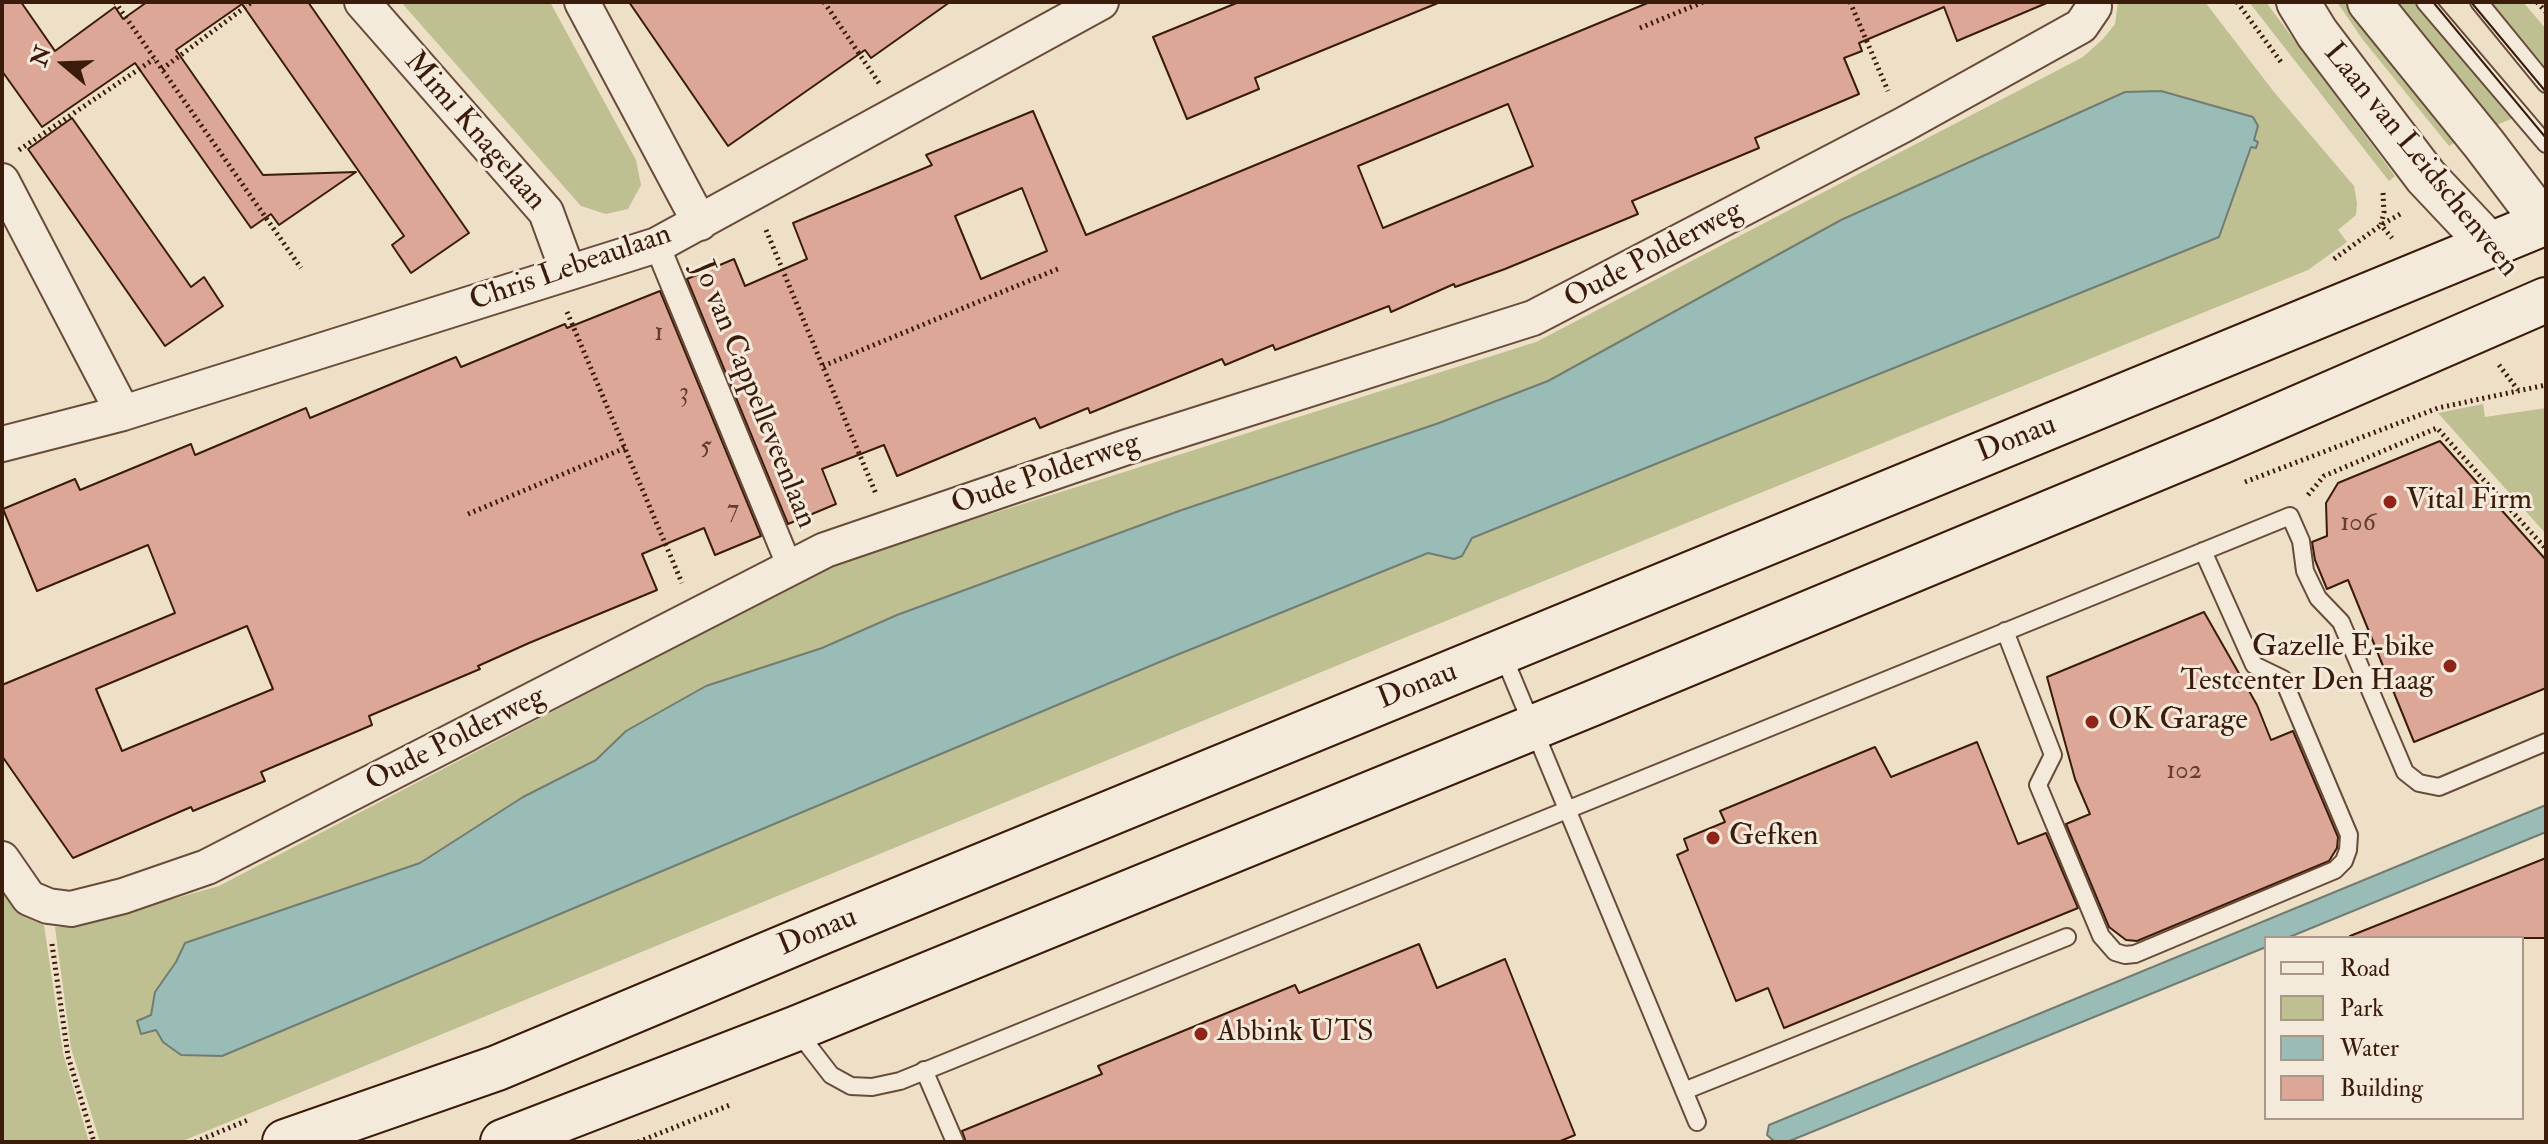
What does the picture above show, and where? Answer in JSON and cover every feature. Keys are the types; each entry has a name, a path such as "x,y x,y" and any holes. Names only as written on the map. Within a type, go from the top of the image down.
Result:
{"main road":[{"name":"Donau","path":"285,1142 497,1068 2545,224"},
{"name":"Laan van Leidschenveen","path":"2490,245 2542,307"},
{"path":"503,1142 795,1029 1533,727 2542,307"}],"street":[{"name":"Mimi Knagelaan","path":"362,2 546,212 560,274"},
{"path":"582,2 700,223"},
{"name":"Chris Lebeaulaan","path":"2,444 123,413 657,245 1101,2"},
{"name":"Oude Polderweg","path":"56,907 71,909 123,896 207,867 825,550 1127,447 1533,318 1903,125 2081,26 2094,7 2093,2"},
{"name":"Laan van Leidschenveen","path":"2298,2 2317,33 2426,177 2490,245"},
{"name":"Laan van Leidschenveen","path":"2369,2 2545,224"},
{"path":"8,167 123,413"},
{"name":"Jo van Cappelleveenlaan","path":"657,245 791,570"},
{"path":"2,859 29,898 56,907"}],"lane":[{"path":"2425,2 2546,144"},
{"path":"2479,2 2546,84"},
{"path":"795,1029 831,1075 851,1086 872,1087 900,1081 2290,516 2301,541 2305,571 2318,598 2341,622 2405,772 2419,783 2439,787 2546,742"},
{"path":"2005,631 2053,755 2038,785 2101,936 2115,952 2135,954 2335,870 2344,861 2348,850 2349,835 2283,679 2254,665 2203,551"},
{"path":"1501,652 1697,1122"},
{"path":"1684,1091 2067,937"},
{"path":"924,1070 955,1142"}],"path":[{"path":"115,2 301,268"},
{"path":"162,69 252,2"},
{"path":"824,2 900,114"},
{"path":"1640,28 1703,2"},
{"path":"1850,2 1903,125"},
{"path":"2537,2 2546,12"},
{"path":"8,167 154,59"},
{"path":"751,193 890,528"},
{"path":"823,366 1060,268"},
{"path":"560,274 625,448 696,617"},
{"path":"2290,516 2324,476 2437,428 2546,549"},
{"path":"468,514 625,448"},
{"path":"56,907 50,926 68,1056 94,1142"}],"green space":[{"path":"401,2 550,2 636,160 641,185 628,209 606,214 581,206"},
{"path":"2118,2 2205,2 2274,92 2354,186 2356,215 2338,230 2347,242 2308,270 180,1142 100,1142 71,1048 55,927 77,926 219,886 839,562 1536,342 2083,57 2115,24","holes":["2161,91 2252,117 2253,140 2258,142 2256,148 2251,147 1472,538 1462,556 1454,559 1429,553 1162,661 222,1056 163,1042 156,1030 137,1021 151,1016 155,992 185,943 420,863 523,797 596,760 626,731 706,686 822,648 897,615 1179,511 1439,423 1548,381 1841,220 2125,92"]},
{"path":"2249,2 2266,2 2395,176 2389,181"},
{"path":"2337,2 2356,2 2461,139 2449,146 2363,40"},
{"path":"2386,2 2419,2 2516,117 2489,128"},
{"path":"2490,2 2523,2 2546,29 2546,68"},
{"path":"2483,404 2485,417 2546,408 2546,534 2438,413"},
{"path":"2,884 25,917 44,925 63,1053 89,1142 2,1142"}],"water":[{"path":"2161,91 2253,117 2258,126 2254,140 2258,142 2256,148 2251,147 2219,237 1472,538 1462,556 1454,559 1428,553 1162,661 222,1056 181,1055 163,1042 156,1030 141,1034 137,1021 151,1015 155,992 185,943 420,863 523,797 596,760 626,731 706,686 822,648 897,615 1179,511 1439,423 1548,381 1841,220 2125,92"},
{"path":"2546,805 2546,832 2292,936 2264,936 2264,948 1787,1142 1775,1142 1767,1135 1769,1125"}],"building":[{"path":"2,2 21,2 55,51 115,7 123,19 147,2 308,2 469,233 411,273 392,245 404,236 242,4 176,50 263,175 356,172 279,225 271,214 251,228 135,63 42,127 2,71"},
{"path":"629,2 950,2 871,58 865,50 728,146"},
{"path":"1239,2 1438,3 1255,78 1259,89 1187,119 1153,37"},
{"path":"1650,2 2049,2 1957,41 1944,7 1859,43 1862,51 1844,58 1859,94 1755,138 1759,148 1632,201 1638,214 1505,269 1455,287 1454,284 1391,312 1389,306 1275,350 1273,345 1225,365 1222,359 1090,413 1088,408 1040,428 1035,418 897,476 884,445 822,469 836,504 788,524 687,279 734,259 745,286 807,259 793,223 932,165 926,155 1033,111 1086,235","holes":["1508,104 1533,166 1383,228 1358,166","1022,188 1047,251 981,279 955,216"]},
{"path":"72,118 191,287 204,277 223,306 165,346 28,149"},
{"path":"660,291 761,536 715,555 704,528 642,554 657,590 529,643 478,666 480,669 369,716 372,725 261,772 265,781 193,811 191,807 73,858 2,756 2,685 175,613 148,545 37,591 3,509 75,479 80,490 191,444 195,455 306,408 310,418 456,357 461,367 565,324 567,328","holes":["247,626 273,689 122,751 96,689"]},
{"path":"2440,441 2546,560 2546,688 2414,742 2348,580 2327,589 2315,560 2312,542 2327,536 2326,503 2338,483"},
{"path":"2204,612 2257,705 2271,740 2293,731 2338,837 2337,848 2329,861 2137,941 2126,940 2109,927 2066,824 2090,814 2075,779 2047,677"},
{"path":"1977,742 2018,844 2046,833 2078,908 1784,1028 1768,988 1736,1001 1677,855 1688,850 1684,839 1725,822 1720,811 1875,747 1891,777"},
{"path":"2546,858 2546,938 2350,936"},
{"path":"1419,944 1437,988 1505,959 1575,1135 1558,1142 966,1142 962,1131 1102,1074 1098,1066 1295,985 1299,993"}],"tram line":[{"path":"2433,2 2546,138"},
{"path":"2471,2 2546,92"}],"place":[{"name":"Vital Firm","path":"2390,502"},
{"name":"Gazelle E-bike Testcenter Den Haag","path":"2450,666"},
{"name":"OK Garage","path":"2092,722"},
{"name":"Gefken","path":"1713,838"},
{"name":"Abbink UTS","path":"1201,1034"}]}
